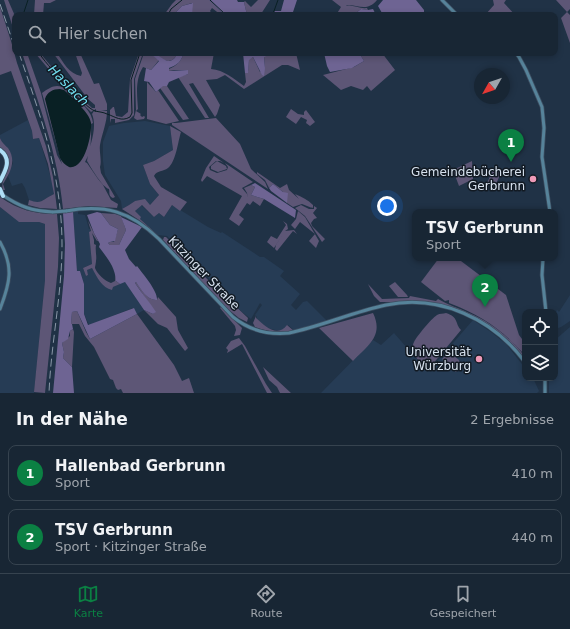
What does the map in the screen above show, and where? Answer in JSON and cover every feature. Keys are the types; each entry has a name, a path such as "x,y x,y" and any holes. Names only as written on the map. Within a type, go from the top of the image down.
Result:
{"highway":[{"path":"0,150 6,155 8,164 0,181"},
{"path":"0,178 4,173"},
{"path":"0,190 2,194"}],"street":[{"path":"442,0 454,12"},
{"path":"519,56 542,107 544,128 542,157 550,209"},
{"name":"Kitzinger Straße","path":"2,194 23,207 39,211 54,212 95,209 122,213 141,224 152,233 233,317 241,323 254,329 275,334 289,333 384,306 411,303 431,304 459,311 482,322 502,336 522,359"},
{"path":"0,242 7,258 10,276 7,292 0,309"},
{"path":"543,261 542,276 546,309"},
{"path":"545,381 545,393"}],"shaded area":[{"path":"4,0 8,0 13,12 12,12 12,25"},
{"path":"35,0 56,0 50,3 44,3 43,12 34,12"},
{"path":"176,0 209,0 221,12 217,12 212,8 211,12 192,12 192,3 182,6 176,12 166,12"},
{"path":"209,0 237,0 238,2 244,2 246,12 221,12"},
{"path":"258,0 270,0 262,12 246,12 244,2 245,1 251,7"},
{"path":"284,0 297,0 293,12 274,12 281,11"},
{"path":"332,0 377,0 370,6 366,7 346,6 367,8 368,10 361,9 357,12 338,12 341,7"},
{"path":"383,0 416,0 424,12 381,12 378,6"},
{"path":"493,0 506,0 504,3 512,12 488,12 494,5"},
{"path":"556,0 570,0 570,9 567,12"},
{"path":"193,3 192,12 176,12 182,6"},
{"path":"0,7 12,45 12,56 15,56 46,146 53,177 57,209 40,208 28,205 29,200 40,202 54,194 48,164 39,138 33,139 32,131 11,71 0,75"},
{"path":"361,9 373,9 374,12 357,12"},
{"path":"567,12 570,15 570,43 561,18"},
{"path":"23,56 28,56 41,93 57,155 62,164 42,93 55,86 68,90 38,56 42,56 65,83 92,108 95,108 95,105 88,99 55,56 59,56 73,73 81,76 82,73 76,56 81,56 94,84 99,83 107,104 107,110 101,110 107,111 100,145 100,167 101,173 115,197 113,198 110,196 109,189 103,185 111,200 118,204 117,208 89,206 63,209 57,169","holes":["75,96 91,112 96,109 96,112 94,111 92,114 94,120 94,132 90,147 91,124 93,123 91,115","88,155 87,161 103,185 85,162"]},
{"path":"138,56 142,56 134,79 134,115 129,120 115,123 115,119 111,119 110,123 110,110 113,107 116,116 122,117 128,112 130,79"},
{"path":"143,56 154,56 159,60 151,70 143,67 140,72 137,87 138,109 136,111 141,114 140,115 142,117 145,117 144,119 137,120 134,118 136,110 135,79"},
{"path":"153,56 158,56 165,60 171,61 176,56 183,56 175,66 169,68 169,71 188,70 188,74 169,82 167,86 163,86 156,92 149,82 144,81 146,68 151,70 159,61"},
{"path":"158,56 176,56 173,60 170,61"},
{"path":"183,56 213,56 211,69 225,73 244,86 246,82 245,73 248,72 249,59 253,57 260,72 265,68 264,56 297,56 300,70 288,65 282,65 244,89 225,75 217,79 206,80 220,105 215,117 193,83 189,84 209,118 205,118 178,77 188,74 188,70 169,71 169,69 175,66"},
{"path":"243,56 266,56 264,57 264,76 262,75 253,57 249,60 248,73 245,73"},
{"path":"325,56 361,56 364,61 352,68 330,72"},
{"path":"361,56 384,56 395,70 371,91 367,86 363,90 351,86 341,90 323,75 354,67 364,61"},
{"path":"147,82 156,92 158,90 179,121 166,124 147,119"},
{"path":"163,85 167,86 189,119 183,120 160,88"},
{"path":"60,89 64,90 75,100 77,98 84,105 81,107 86,112 91,123 89,143 83,157 75,166 69,167 60,158 45,99 47,94 51,91"},
{"path":"291,109 298,114 304,115 306,110 315,122 310,126 306,123 307,120 301,117 296,124 286,117"},
{"path":"216,118 240,144 251,169 265,182 268,189 172,125 172,123"},
{"path":"28,120 33,139 39,138 53,185 54,194 40,202 35,203 29,200 22,183 12,186 8,176 13,163 9,150 2,143 0,138 0,135"},
{"path":"145,121 170,126 173,150 154,161 143,165 150,184 159,195 150,205 135,201 122,209 121,201 105,175 103,142 109,126"},
{"path":"170,126 181,132 175,156 168,168 154,176 161,187 187,202 180,211 172,205 164,217 159,213 154,217 142,205 135,211 141,217 140,219 159,236 122,209 135,201 145,199 150,205 159,195 150,184 143,165 154,161 173,150"},
{"path":"0,138 11,153 12,158 12,167 3,184 5,190 3,190 2,186 9,164 8,159 0,148"},
{"path":"214,156 224,163 216,161 209,167 210,170 217,173 227,170 228,167 225,163 253,182 242,188 247,194 248,198 247,193 244,188 251,185 255,187 251,195 264,199 260,206 253,201 250,205 247,203 239,215 244,219 239,226 229,219 242,196 207,176 202,182 201,180 206,168"},
{"path":"217,161 226,166 227,169 218,172 211,169 211,166"},
{"path":"472,161 473,179 459,186 453,170"},
{"path":"493,170 501,173 495,186 487,183"},
{"path":"257,172 280,188 287,184 289,190 299,199 295,194 313,205 313,208 302,204 293,207 287,203 283,192 273,184 269,188 265,180 257,174"},
{"path":"255,183 296,210 295,218 264,199 251,195 255,187 251,185"},
{"path":"273,184 283,192 288,193 287,203 271,191 269,188"},
{"path":"0,197 20,208 34,212 57,214 59,238 58,267 45,393 34,392 45,280 45,224 39,222 19,222 0,207"},
{"path":"141,205 154,217 159,213 164,217 172,205 208,227 221,233 222,232 260,257 264,257 284,271 280,276 300,294 291,305 296,310 303,302 307,301 328,322 296,332 288,325 280,331 266,328 255,315 262,305 260,303 251,319 242,312 167,236 158,235 140,219 135,211"},
{"path":"301,205 309,209 314,209 314,206 317,208 313,213 317,218 311,223 312,226 325,239 322,242 305,216 295,208"},
{"path":"0,207 19,221 39,222 45,224 45,280 34,393 0,393"},
{"path":"73,211 78,211 78,214 85,215 91,232 89,232 92,264 83,268 86,276 88,275 86,270 92,268 96,274 113,287 125,281 144,310 137,314 133,308 89,325 84,314 84,284 80,271 77,271"},
{"path":"73,211 77,271 80,271 84,284 84,314 88,325 134,308 137,314 90,339 77,311 72,312 71,324 73,329 70,331 68,339 62,343 64,352 63,358 72,367 74,393 53,393 64,276 65,244 63,213"},
{"path":"298,211 305,217 315,234 300,222 295,229 291,225 296,219"},
{"path":"97,212 101,213 110,225 118,229 115,241 108,243 110,245 119,245 126,230 121,217 142,227 125,250 129,259 136,267 137,266 150,283 157,296 157,300 151,299 142,291 136,282 135,283 156,312 153,314 144,310 125,282 120,284 116,281 112,267 99,247 100,244 87,215"},
{"path":"101,213 121,216 126,230 119,245 110,245 108,243 114,242 118,229 110,225"},
{"path":"88,221 98,241 92,233 94,244 96,245 96,270 106,281 111,283 115,281 115,272 116,281 120,284 113,287 112,290 103,285 92,268 87,270 88,275 86,276 83,268 92,264 89,232 91,231"},
{"path":"283,221 287,224 288,229 285,231 274,248 267,242 271,236 277,239 286,225"},
{"path":"294,230 297,234 293,231 277,251 275,249 276,245 285,231"},
{"path":"315,234 319,241 316,248 309,241"},
{"path":"164,237 166,237 248,318 247,322 239,318 224,306 163,240"},
{"path":"437,261 461,261 506,295 519,335 522,339 522,352 507,337 481,318 449,303 449,300 445,301 421,282"},
{"path":"136,282 148,297 157,300 158,297 176,317 178,330 188,348 185,351 167,328 158,324 144,310 153,314 155,312 135,283"},
{"path":"395,282 408,297 398,297 389,286"},
{"path":"368,284 382,299 409,298 410,296 436,301 438,299 482,319 494,327 517,347 522,353 522,356 511,343 494,329 471,315 457,309 450,307 395,302 380,302 374,296"},
{"path":"570,295 570,321 558,328 558,311 559,312"},
{"path":"221,307 242,328 240,335 234,336 236,330 235,326 220,308"},
{"path":"77,311 90,339 137,314 174,365 182,381 189,378 194,393 123,393 121,389 118,390 113,380 110,379 94,347 85,336 79,324 71,324 72,312"},
{"path":"373,313 377,328 373,340 353,361 319,328"},
{"path":"446,313 453,316 461,330 432,365 420,361 413,351 414,342 434,317 439,314"},
{"path":"256,316 256,318 267,327 275,331 283,329 287,325 294,331 274,332 255,327 253,323"},
{"path":"473,320 506,344 522,364 522,381 534,381 539,391 537,393 321,393 373,340 381,345 394,333 428,372"},
{"path":"570,327 570,393 549,393 549,381 558,381 558,337"},
{"path":"73,329 72,367 63,358 64,352 62,343 70,336 70,331"},
{"path":"239,338 272,393 267,393 242,344 227,353 228,350 226,348 231,341"},
{"path":"449,352 463,365 456,372 442,359"},
{"path":"263,367 291,393 280,393 277,387 269,380"}],"waterway":[{"name":"Haslach","path":"24,12 28,0"},
{"name":"Haslach","path":"170,12 182,0"},
{"name":"Haslach","path":"210,0 223,12"},
{"name":"Haslach","path":"274,12 278,0"},
{"name":"Haslach","path":"41,56 66,85 90,108 95,111 124,119 130,117 132,113 131,80 139,56"}],"railway":[{"path":"0,4 12,39"},
{"path":"20,56 49,147 61,220 62,263 49,393"}],"place":[{"name":"Hallenbad Gerbrunn","path":"511,162"},
{"name":"Gemeindebücherei Gerbrunn","path":"533,179"},
{"name":"TSV Gerbrunn","path":"485,307"},
{"name":"Universität Würzburg","path":"479,359"}]}
